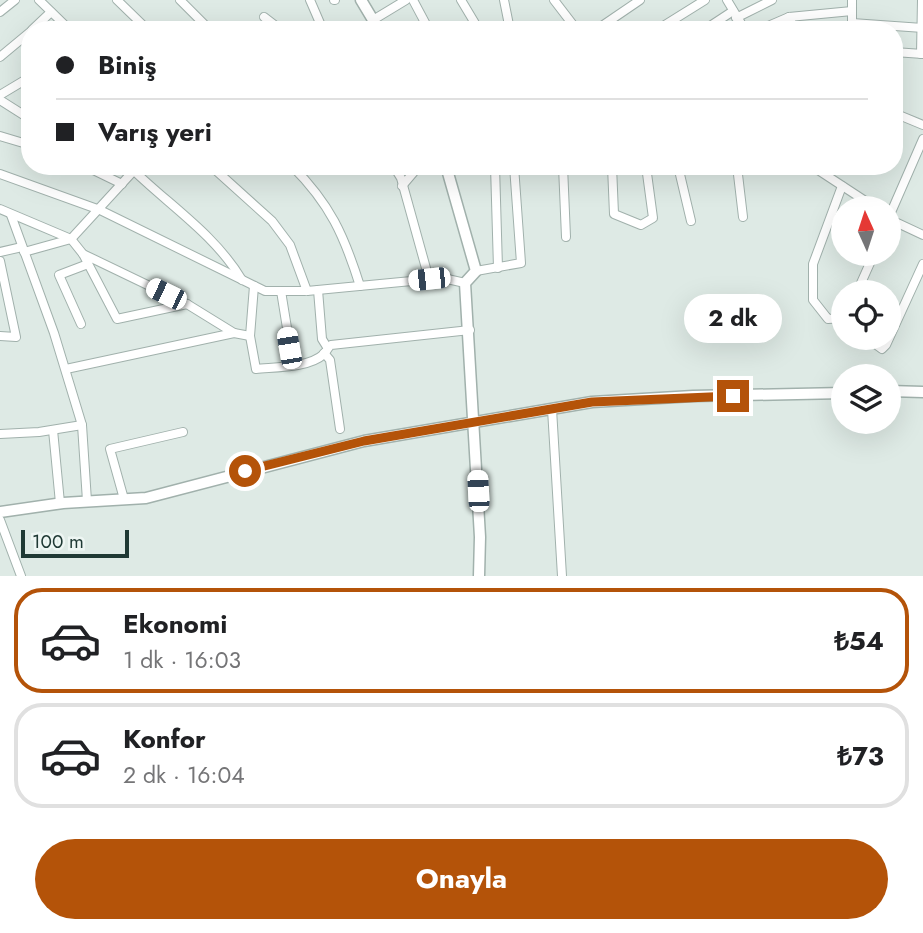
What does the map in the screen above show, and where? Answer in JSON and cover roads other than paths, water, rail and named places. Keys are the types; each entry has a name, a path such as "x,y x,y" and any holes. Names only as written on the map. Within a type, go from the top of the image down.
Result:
{"street":[{"path":"0,12 15,0"},
{"path":"39,0 60,21"},
{"path":"117,0 139,21"},
{"path":"180,0 201,21"},
{"path":"192,12 195,0"},
{"path":"310,0 319,21"},
{"path":"361,0 371,21"},
{"path":"379,21 406,0"},
{"path":"413,0 424,21"},
{"path":"461,0 474,21"},
{"path":"504,0 508,21"},
{"path":"554,0 570,21"},
{"path":"671,21 705,0"},
{"path":"727,0 739,21"},
{"path":"723,21 772,0"},
{"path":"852,0 852,21"},
{"path":"903,53 922,54 922,0"},
{"path":"608,21 634,1"},
{"path":"782,21 852,11"},
{"path":"42,21 51,12"},
{"path":"264,17 269,21"},
{"path":"903,27 922,28"},
{"path":"0,58 21,40"},
{"path":"21,83 0,98 21,113"},
{"path":"903,117 923,125"},
{"path":"0,136 21,142"},
{"path":"898,196 923,139"},
{"path":"0,174 100,210 265,290 307,291 429,279 466,283"},
{"path":"104,175 122,184"},
{"path":"0,252 71,239 100,210 129,175"},
{"path":"142,175 205,234 242,280"},
{"path":"221,175 278,229 290,245 307,291"},
{"path":"301,175 318,192 336,221 360,286"},
{"path":"398,175 429,279"},
{"path":"402,186 411,175"},
{"path":"449,175 477,271"},
{"path":"495,175 498,268"},
{"path":"479,576 475,422 466,283 477,271 521,263 515,175"},
{"path":"563,175 566,237"},
{"path":"612,175 614,214 641,225 653,218 647,175"},
{"path":"680,175 691,220"},
{"path":"738,175 743,217"},
{"path":"826,175 857,196"},
{"path":"831,319 828,319 813,300 813,264 842,186"},
{"path":"0,209 71,239 83,254 117,319 187,304"},
{"path":"11,215 66,369 82,425 87,501"},
{"path":"901,224 923,235"},
{"path":"83,254 187,304 234,333 250,336"},
{"path":"0,261 16,337 0,336"},
{"path":"81,324 59,275 88,264"},
{"path":"901,312 923,264"},
{"path":"254,286 250,336 256,369 293,365 326,350 386,337 470,330"},
{"path":"318,290 322,339 331,360 340,429"},
{"path":"281,291 293,365"},
{"path":"66,369 234,333"},
{"path":"901,391 923,392"},
{"path":"0,512 60,503 146,498 364,441 592,402 693,396 831,393"},
{"path":"552,409 562,576"},
{"path":"0,434 82,425"},
{"path":"53,430 60,503"},
{"path":"124,499 110,449 183,432"},
{"path":"0,520 21,576"}]}
